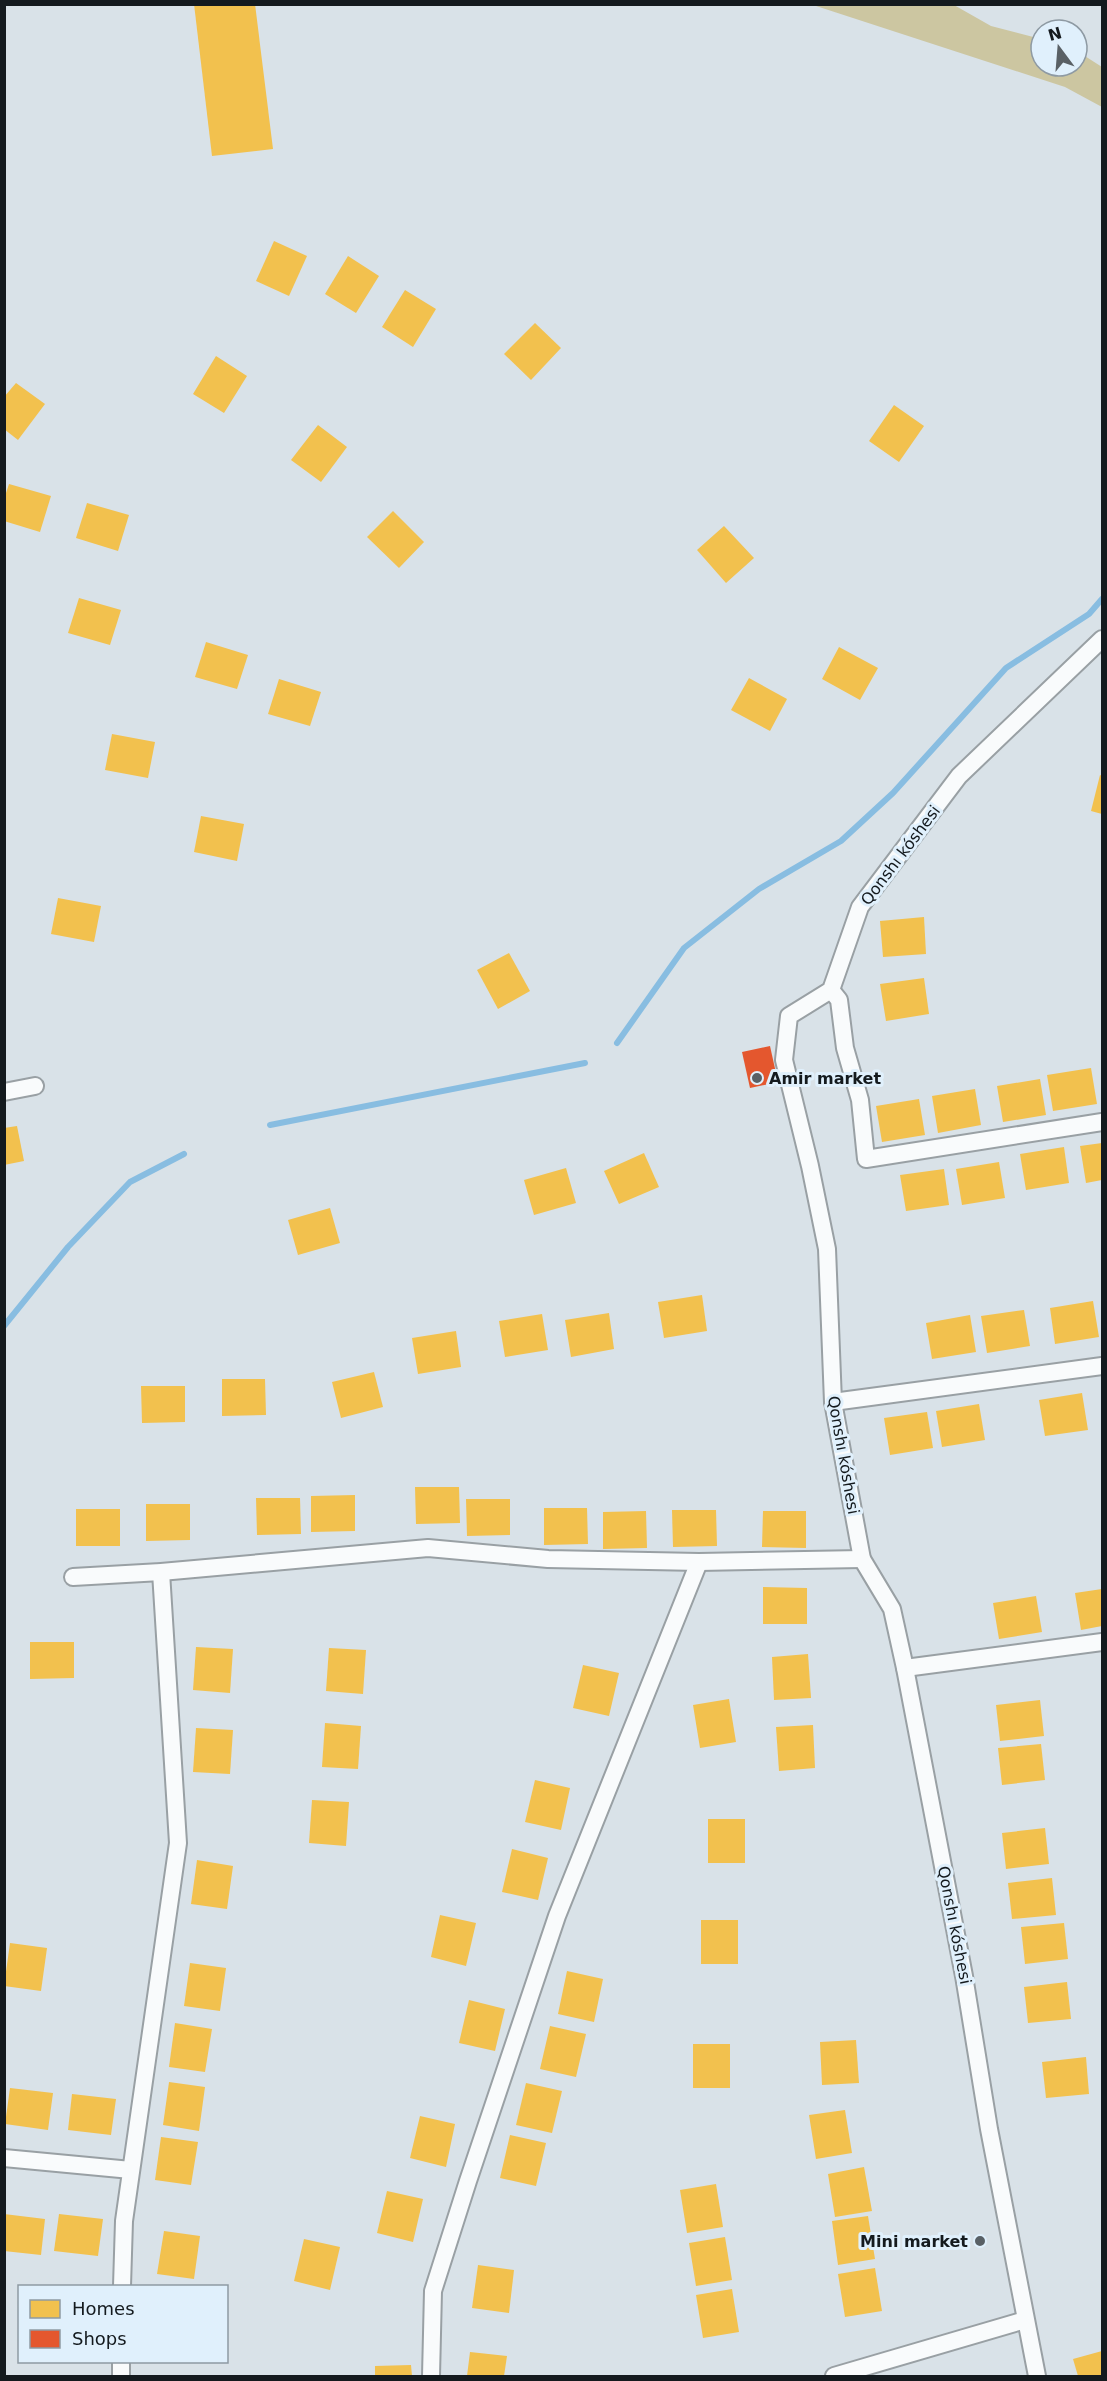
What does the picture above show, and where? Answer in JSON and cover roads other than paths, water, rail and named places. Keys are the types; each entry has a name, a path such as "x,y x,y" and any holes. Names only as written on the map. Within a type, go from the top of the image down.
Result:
{"street":[{"name":"Qonshı kóshesi","path":"1037,2376 989,2129 964,1976 905,1668 892,1609 862,1559 833,1402 827,1249 810,1166 784,1060 789,1016 831,990 860,907 959,776 1102,639"},
{"path":"831,990 839,1000 845,1048 860,1100 866,1159 1102,1122"},
{"path":"4,1092 36,1086"},
{"path":"833,1402 1102,1366"},
{"path":"73,1577 161,1572 428,1548 548,1559 699,1562 862,1559"},
{"path":"431,2376 433,2291 468,2181 557,1916 699,1562"},
{"path":"122,2285 124,2221 178,1842 161,1572"},
{"path":"905,1668 1102,1642"},
{"path":"4,2158 131,2170"},
{"path":"834,2376 1025,2320"}],"waterway":[{"path":"617,1043 684,948 759,889 841,841 893,793 1006,668 1089,614 1102,599"},
{"path":"270,1125 585,1063"},
{"path":"4,1326 68,1247 130,1182 184,1154"}],"place":[{"name":"Amir market","path":"757,1078"},
{"name":"Mini market","path":"980,2241"}]}
